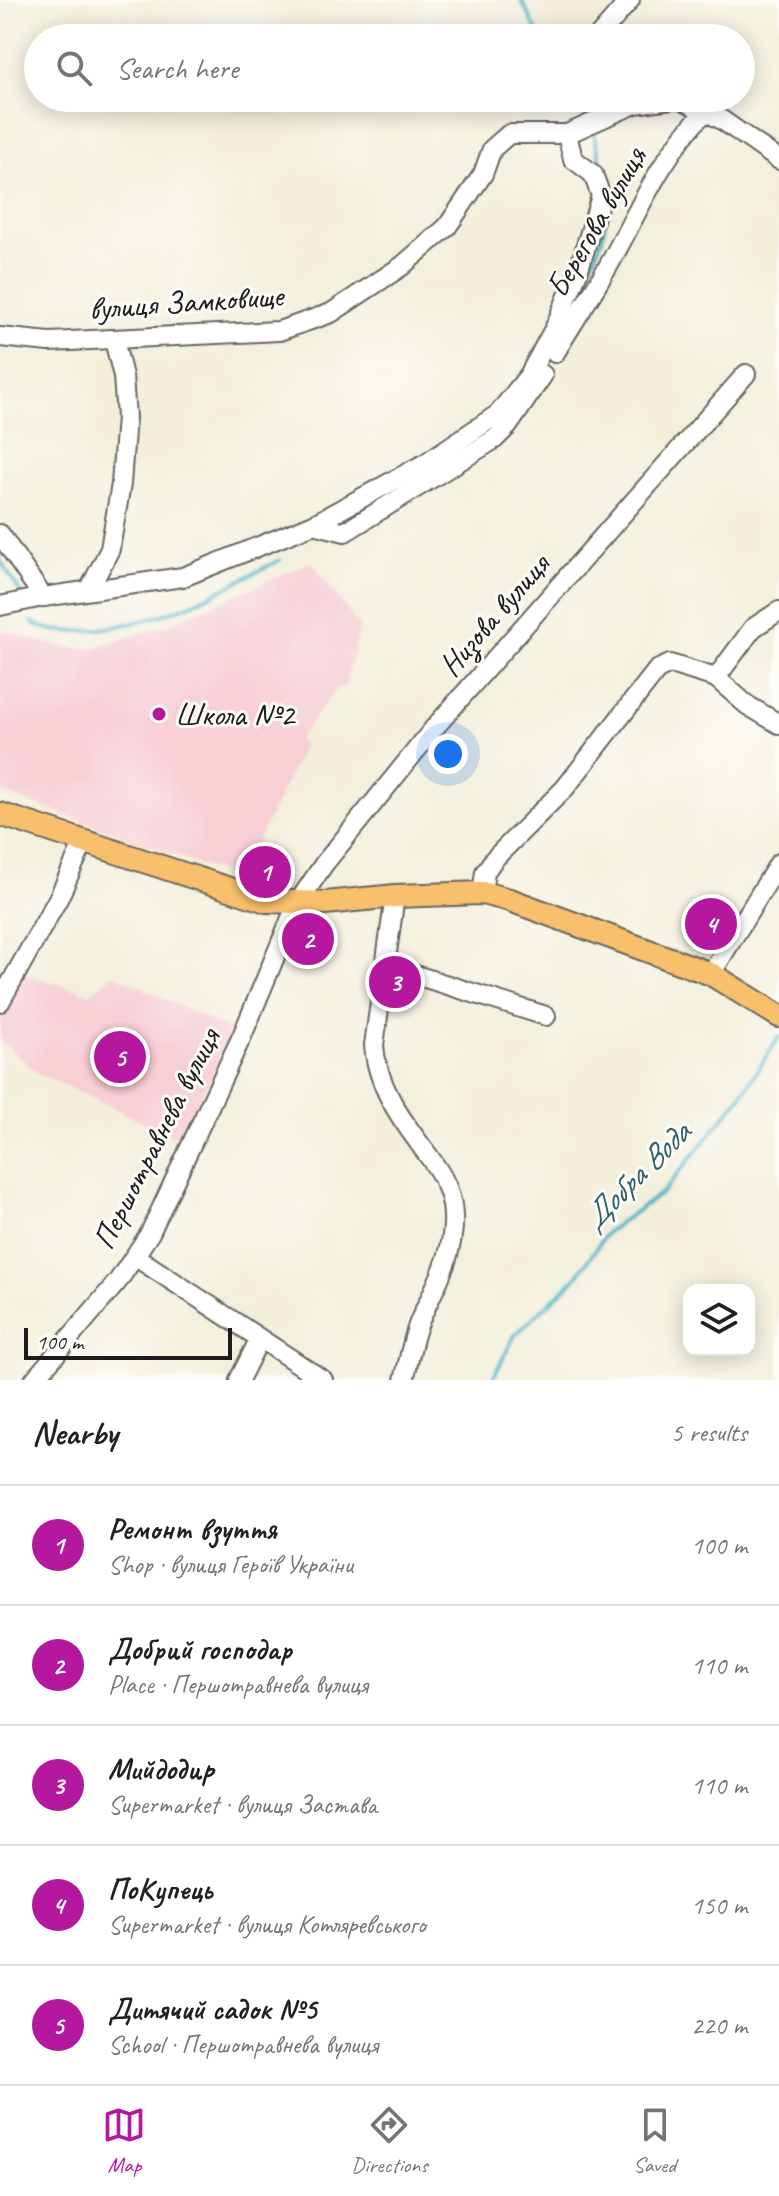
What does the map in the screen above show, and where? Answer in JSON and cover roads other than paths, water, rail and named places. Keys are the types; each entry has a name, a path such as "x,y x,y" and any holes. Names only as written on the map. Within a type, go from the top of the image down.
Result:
{"main road":[{"path":"0,814 266,901 297,904 482,893 510,900 711,974 774,1012"}],"street":[{"path":"609,24 630,0"},
{"path":"567,134 617,112"},
{"name":"Берегова вулиця","path":"0,606 183,577 314,524 424,464 498,414 538,372 609,264 649,185 689,128 705,112"},
{"path":"708,112 779,160"},
{"name":"вулиця Замковище","path":"0,337 49,342 279,331 331,313 402,266 447,227 483,174 492,149 509,134 567,134"},
{"name":"Берегова вулиця","path":"538,372 578,272 601,196 593,174 573,159 567,134"},
{"path":"89,590 110,549 121,484 126,417 123,376 114,340"},
{"name":"Низова вулиця","path":"297,904 324,864 435,727 746,374"},
{"path":"0,534 43,597"},
{"path":"716,678 753,628 779,611"},
{"path":"482,893 485,872 494,859 565,788 657,670 670,664 716,678 747,705 779,724"},
{"path":"0,1002 59,897 84,842"},
{"path":"711,974 779,863"},
{"path":"395,896 374,1045 375,1062 389,1098 448,1184 453,1216 446,1263 439,1285 419,1322 404,1380"},
{"name":"Першотравнева вулиця","path":"34,1380 136,1257 150,1233 242,1036 297,904"},
{"path":"384,965 546,1016"},
{"path":"136,1257 323,1380"},
{"path":"239,1380 259,1340"}],"waterway":[{"path":"521,0 534,24"},
{"path":"593,129 607,190"},
{"path":"579,293 602,239 609,199"},
{"path":"0,560 22,595"},
{"path":"32,622 64,631 129,624 184,607 280,560"},
{"name":"Добра Вода","path":"492,1380 515,1335 576,1278 607,1232 663,1192 739,1099 779,1037"}],"place":[{"name":"Школа №2","path":"159,714"},
{"name":"Ремонт взуття","path":"265,872"},
{"name":"ПоКупець","path":"711,924"},
{"name":"Добрий господар","path":"308,939"},
{"name":"Мийдодир","path":"395,982"},
{"name":"Дитячий садок №5","path":"120,1057"}]}
